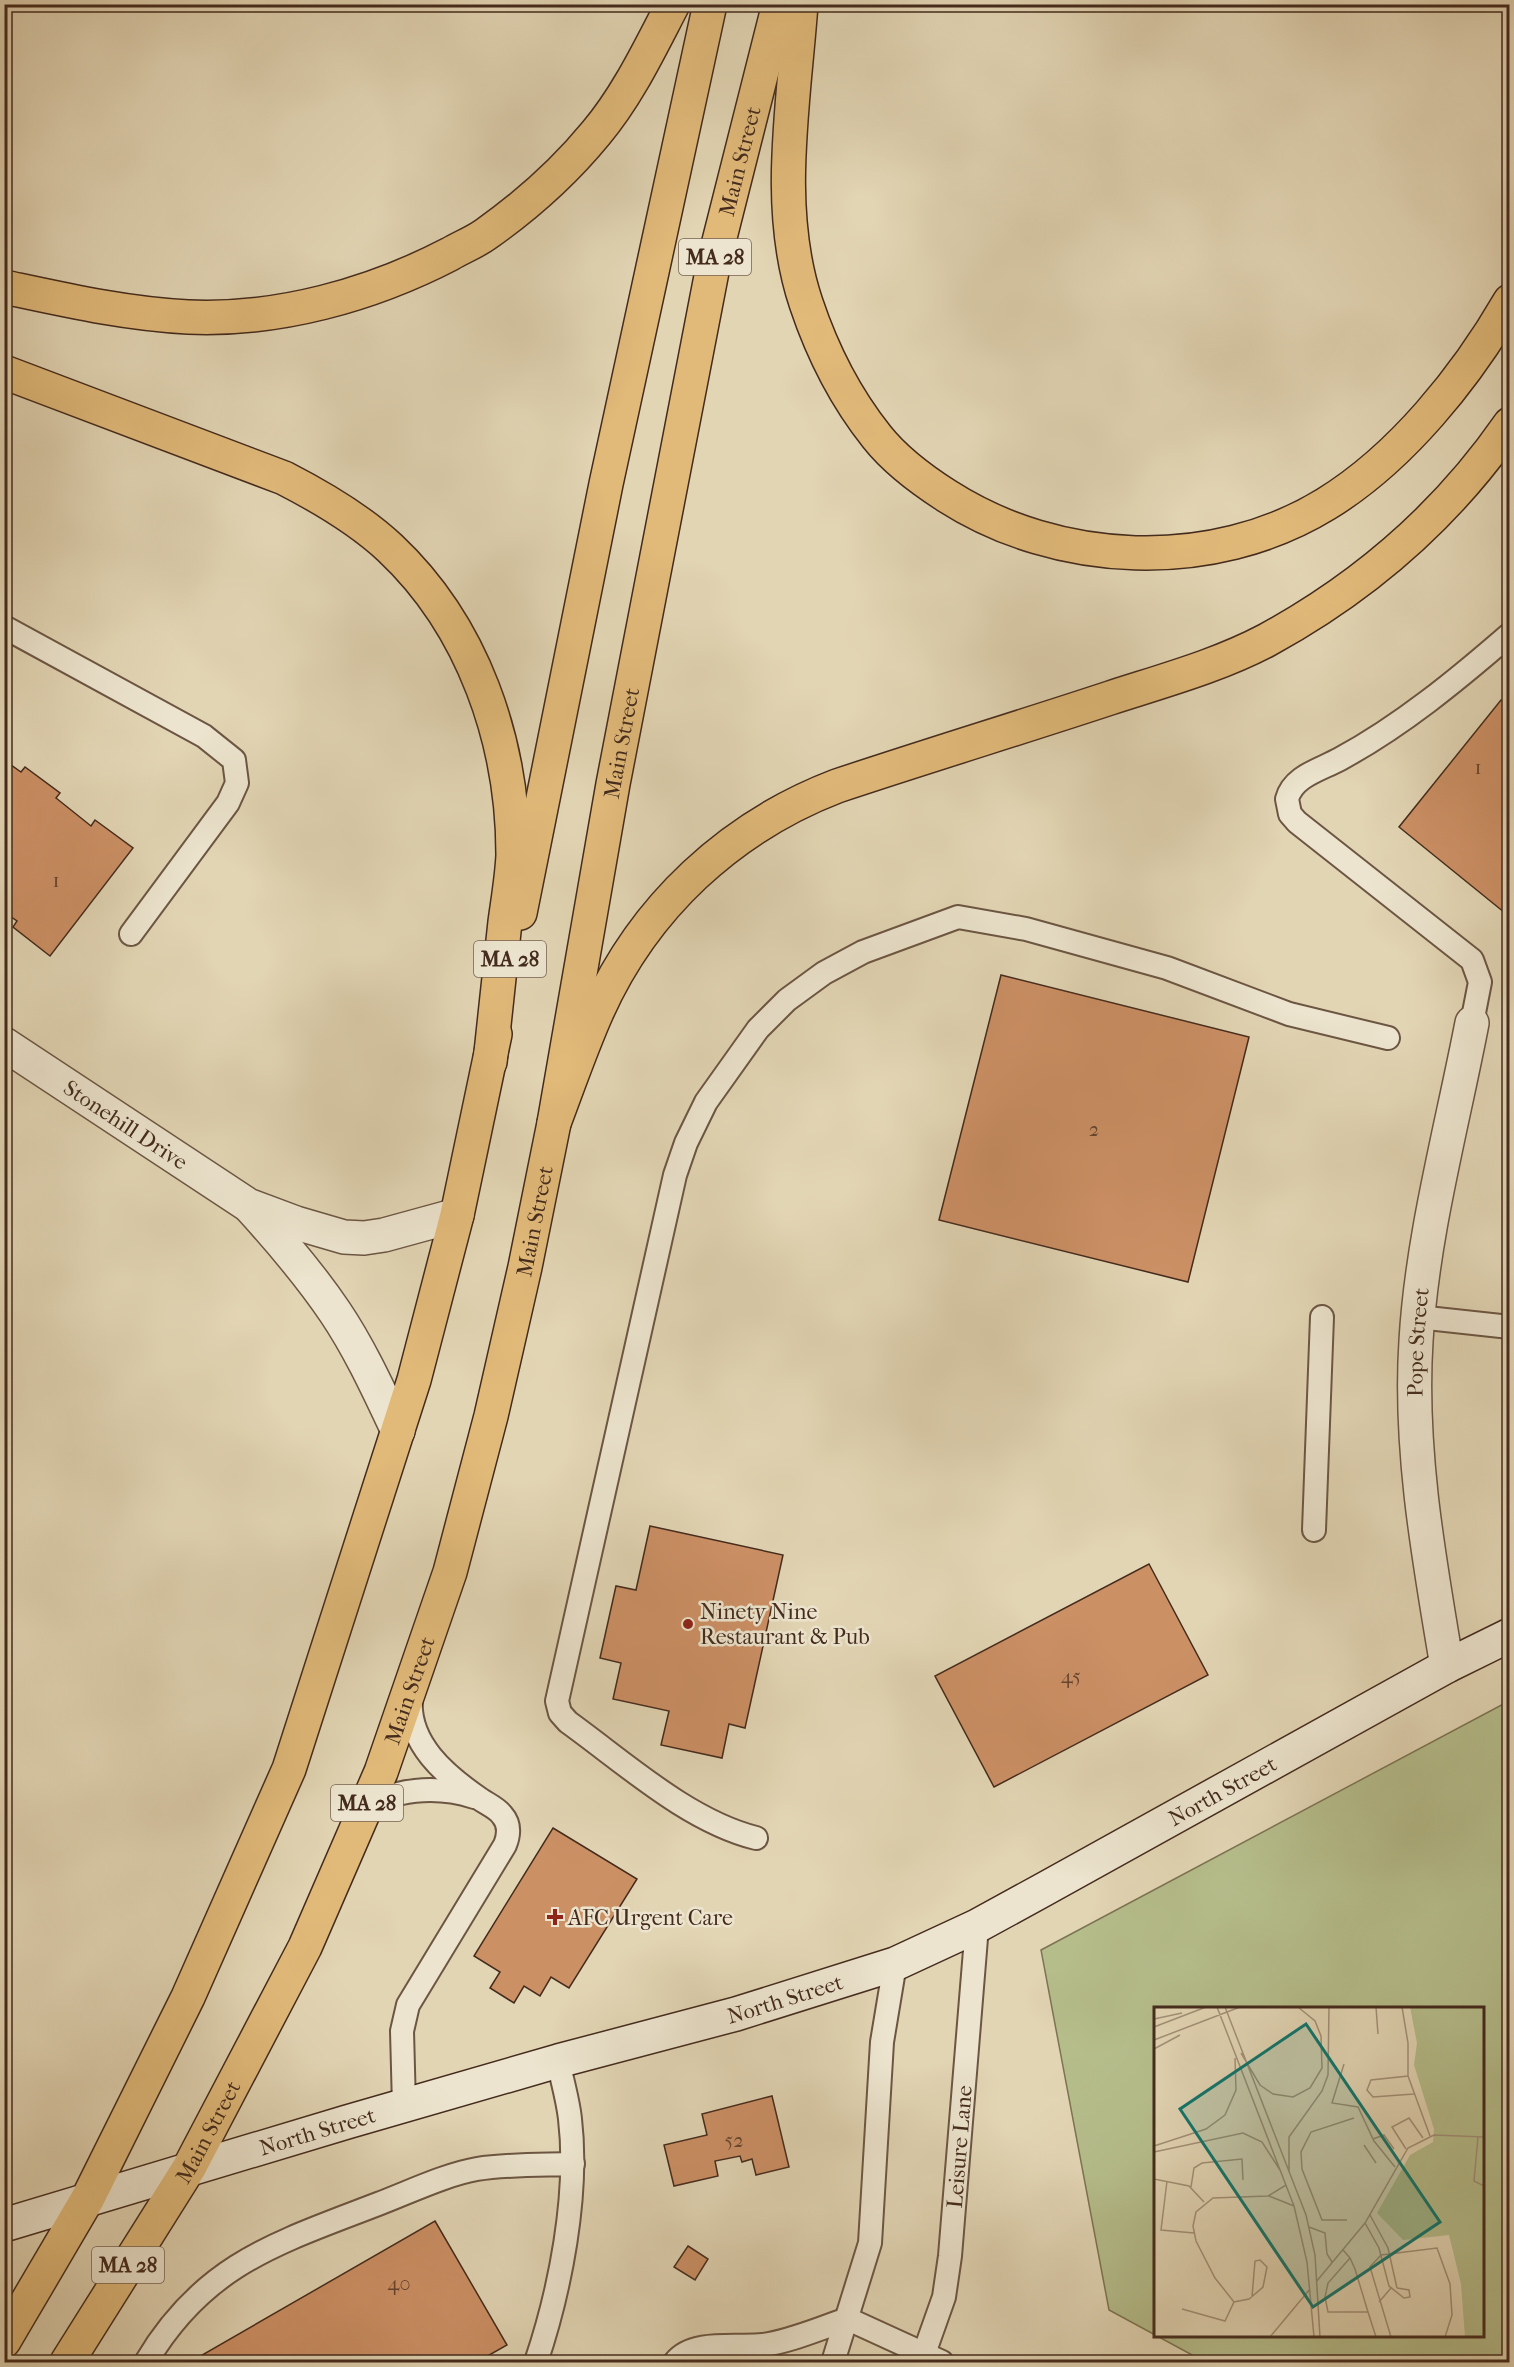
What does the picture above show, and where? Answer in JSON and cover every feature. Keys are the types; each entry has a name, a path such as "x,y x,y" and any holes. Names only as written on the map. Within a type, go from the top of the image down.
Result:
{"main road":[{"path":"4,287 118,309 189,317 260,315 342,298 415,272 484,236 545,187 572,160 597,131 623,94 673,4"},
{"name":"MA 28","path":"4,2341 88,2198 205,1961 289,1769 398,1431 457,1215 490,1062 606,483 710,4"},
{"name":"Main Street","path":"67,2362 189,2168 305,1947 381,1772 450,1572 491,1416 554,1123 615,772 714,261 779,4"},
{"path":"801,4 789,169 792,249 805,300 822,346 846,395 879,439 918,478 966,508 1000,524 1049,541 1118,552 1192,550 1274,531 1326,504 1396,448 1436,405 1509,301"},
{"path":"4,372 302,487 338,508 389,547 429,590 454,629 478,676 496,724 506,772 513,856 490,1062"},
{"path":"554,1123 597,1011 638,942 678,889 741,835 792,804 837,786 1199,669 1267,640 1365,578 1411,541 1486,459 1509,424"},
{"name":"Pope Street","path":"1447,1666 1428,1552 1421,1488 1416,1419 1418,1317 1423,1266 1472,1023"},
{"name":"Stonehill Drive","path":"4,1044 248,1205 288,1250 335,1313 369,1372 398,1431"},
{"name":"Stonehill Drive","path":"248,1205 344,1237 384,1235 457,1215"},
{"name":"North Street","path":"4,2225 189,2168 558,2061 736,2014 895,1964 977,1926 1447,1666 1509,1635"}],"lane":[{"path":"4,627 204,736 234,760 237,783 228,803 131,934"},
{"path":"1472,1023 1480,982 1472,960 1297,822 1290,814 1287,799 1297,781 1342,758 1411,713 1509,634"},
{"path":"756,1838 733,1833 696,1815 568,1722 561,1713 557,1701 675,1175 686,1143 705,1102 758,1029 787,1000 824,973 863,952 958,917 1026,929 1156,965 1289,1014 1388,1038"},
{"path":"1314,1530 1322,1317"},
{"path":"1418,1317 1509,1327"},
{"path":"404,2106 402,2031 412,1998 507,1840 508,1825 504,1816 448,1775 418,1737 411,1717 413,1678"},
{"path":"361,1819 376,1803 406,1792 463,1793 480,1800"},
{"name":"Leisure Lane","path":"929,2360 944,2297 950,2256 977,1926"},
{"path":"833,2362 870,2243 882,2042 895,1964"},
{"path":"536,2362 559,2283 573,2164 570,2118 558,2061"},
{"path":"146,2362 174,2321 205,2288 252,2255 315,2228 475,2170 573,2164"},
{"path":"675,2362 679,2356 694,2349 766,2345 848,2319 929,2360"}],"green space":[{"path":"1509,1701 1509,2362 1205,2362 1159,2337 1484,2337 1484,2007 1154,2007 1154,2334 1109,2310 1041,1950"}],"building":[{"path":"1501,700 1510,707 1510,917 1399,827"},
{"path":"4,760 21,772 25,767 60,793 56,798 91,826 95,820 133,848 50,956 13,927 17,921 4,912"},
{"path":"1001,975 1249,1037 1188,1282 939,1220"},
{"name":"Ninety Nine Restaurant & Pub","path":"650,1526 783,1555 745,1728 729,1724 722,1758 661,1745 669,1711 613,1699 621,1663 600,1658 616,1586 636,1590"},
{"path":"1149,1564 1208,1675 994,1787 935,1676"},
{"name":"AFC Urgent Care","path":"553,1828 637,1879 569,1988 551,1977 540,1996 524,1986 514,2003 490,1988 500,1972 474,1956"},
{"path":"772,2096 789,2167 756,2175 752,2159 742,2162 740,2156 715,2161 718,2176 674,2186 664,2145 707,2135 702,2114"},
{"path":"435,2221 507,2345 477,2362 190,2362"},
{"path":"688,2246 708,2259 695,2280 674,2267"}],"place":[{"name":"Ninety Nine Restaurant & Pub","path":"688,1624"},
{"name":"AFC Urgent Care","path":"555,1917"}]}
